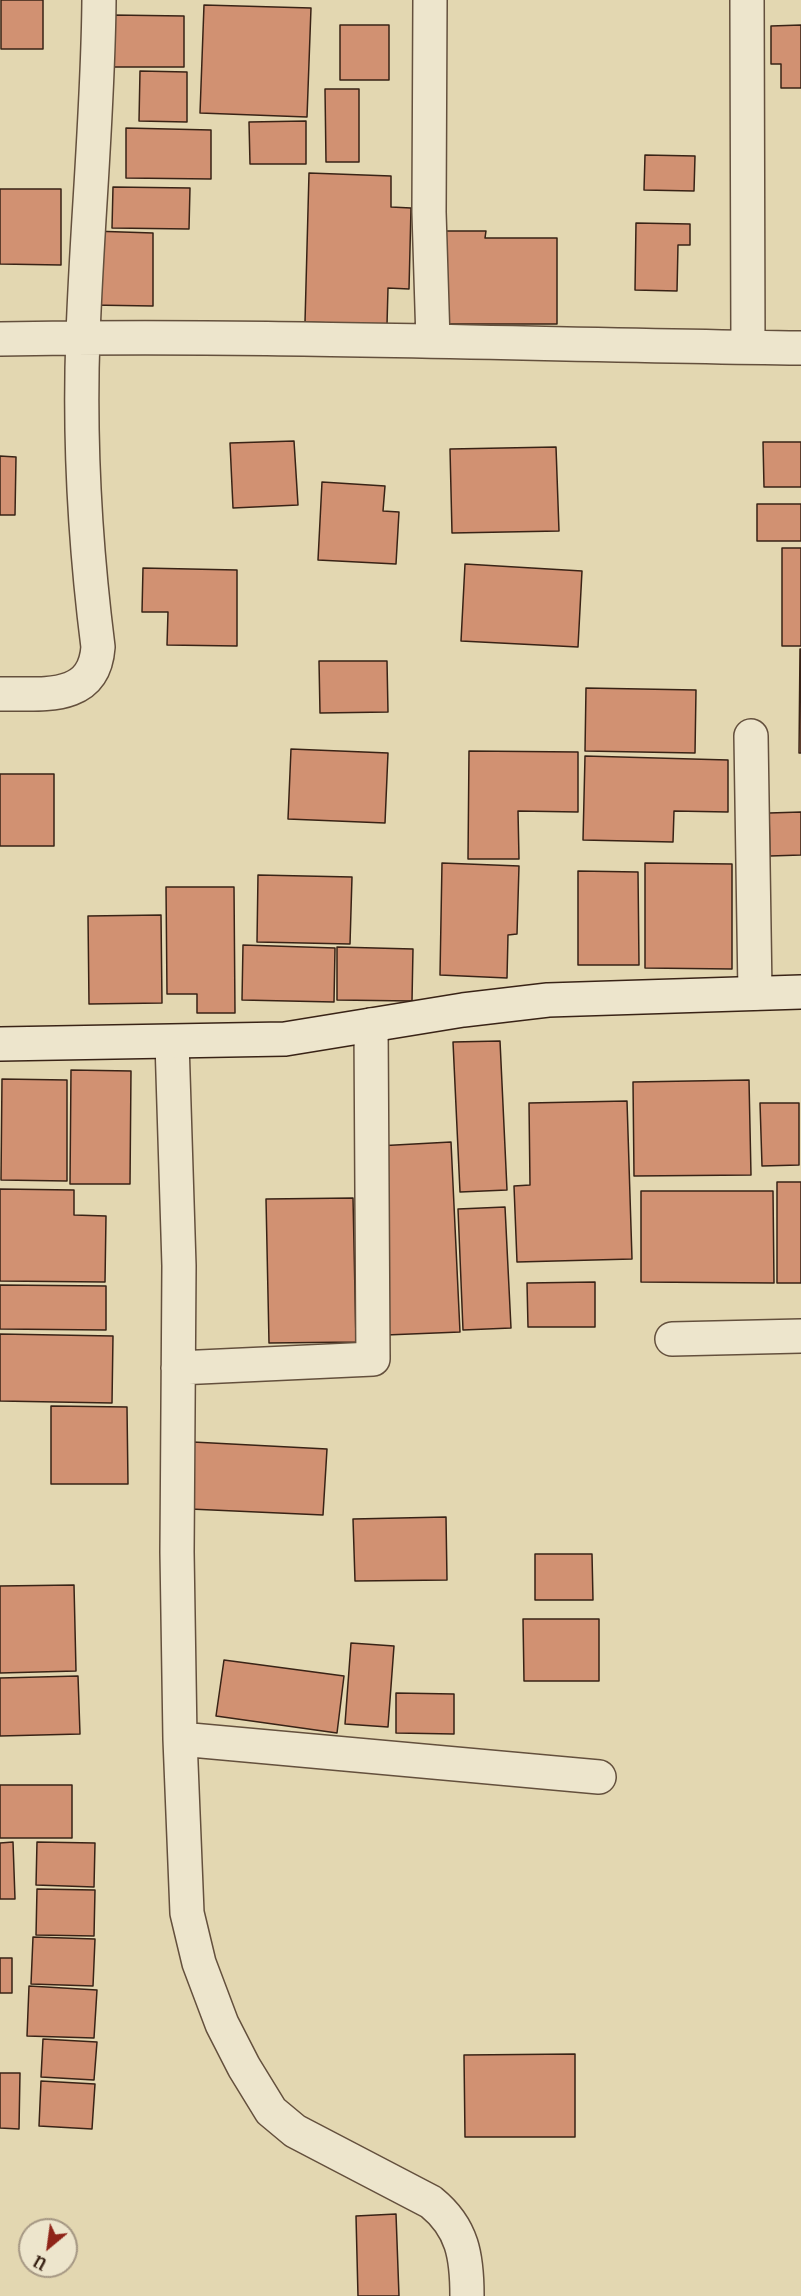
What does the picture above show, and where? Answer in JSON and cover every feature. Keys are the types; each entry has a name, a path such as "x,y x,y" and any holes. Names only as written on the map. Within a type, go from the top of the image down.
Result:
{"street":[{"path":"0,694 63,692 82,684 97,660 98,647 87,560 83,338 99,0"},
{"path":"430,0 429,212 433,341"},
{"path":"747,0 748,347"},
{"path":"0,339 433,341 801,348"},
{"path":"751,736 755,993"},
{"path":"0,1044 285,1039 463,1010 548,1000 801,992"},
{"path":"178,1368 373,1359 370,1025"},
{"path":"172,1042 179,1266 177,1552 180,1739 187,1913 203,1973 222,2024 244,2067 271,2111 295,2131 431,2202 446,2214 460,2239 467,2267 467,2296"},
{"path":"672,1339 801,1336"},
{"path":"180,1739 599,1777"}],"building":[{"path":"1,0 43,0 43,49 1,49"},
{"path":"204,5 311,8 307,117 200,113"},
{"path":"112,15 184,16 184,67 113,67"},
{"path":"340,25 389,25 389,80 340,80"},
{"path":"801,25 801,88 781,88 781,64 771,64 771,26"},
{"path":"140,71 187,72 187,122 139,121"},
{"path":"325,89 359,89 359,162 326,162"},
{"path":"306,121 306,164 250,164 249,122"},
{"path":"126,128 211,130 211,179 126,178"},
{"path":"645,155 695,156 694,191 644,190"},
{"path":"309,173 391,176 391,207 411,208 409,289 388,288 387,325 305,322"},
{"path":"113,187 190,188 189,229 112,228"},
{"path":"0,189 61,189 61,265 0,264"},
{"path":"636,223 690,224 690,245 678,245 677,291 635,290"},
{"path":"92,231 153,233 153,306 90,305"},
{"path":"441,231 486,231 485,238 557,238 557,324 441,324"},
{"path":"294,441 298,505 233,508 230,443"},
{"path":"763,442 801,442 801,487 764,487"},
{"path":"556,447 559,531 452,533 450,449"},
{"path":"0,456 16,457 15,515 0,515"},
{"path":"322,482 385,486 383,511 399,512 396,564 318,560"},
{"path":"757,504 801,504 801,541 757,541"},
{"path":"782,548 801,548 801,646 782,646"},
{"path":"465,564 582,571 578,647 461,641"},
{"path":"143,568 237,570 237,646 167,645 168,612 142,612"},
{"path":"800,649 801,753 799,753"},
{"path":"319,661 387,661 388,712 320,713"},
{"path":"586,688 696,690 695,753 585,751"},
{"path":"291,749 388,753 385,823 288,819"},
{"path":"469,751 578,752 578,812 518,811 519,859 468,859"},
{"path":"585,756 728,760 728,812 674,811 673,842 583,840"},
{"path":"0,774 54,774 54,846 0,846"},
{"path":"801,812 801,855 770,856 769,813"},
{"path":"442,863 519,866 517,934 508,935 507,978 440,975"},
{"path":"645,863 732,864 732,969 645,968"},
{"path":"578,871 638,872 639,965 578,965"},
{"path":"258,875 352,877 350,944 257,942"},
{"path":"166,887 234,887 235,1013 197,1013 197,994 167,994"},
{"path":"161,915 162,1003 89,1004 88,916"},
{"path":"243,945 335,948 334,1002 242,1000"},
{"path":"337,947 413,949 412,1001 337,1000"},
{"path":"500,1041 507,1190 460,1192 453,1042"},
{"path":"71,1070 131,1071 130,1184 70,1184"},
{"path":"2,1079 67,1080 67,1181 1,1180"},
{"path":"749,1080 751,1175 634,1176 633,1082"},
{"path":"627,1101 632,1259 517,1262 514,1186 530,1185 529,1103"},
{"path":"760,1103 799,1103 799,1165 762,1166"},
{"path":"451,1142 460,1332 386,1335 377,1146"},
{"path":"777,1182 801,1182 801,1283 777,1283"},
{"path":"0,1189 74,1190 74,1215 106,1216 105,1282 0,1281"},
{"path":"641,1191 773,1191 774,1283 641,1282"},
{"path":"353,1198 356,1342 269,1343 266,1199"},
{"path":"505,1207 511,1328 463,1330 458,1209"},
{"path":"595,1282 595,1327 528,1327 527,1283"},
{"path":"0,1285 106,1286 106,1330 0,1329"},
{"path":"0,1334 113,1336 112,1403 0,1401"},
{"path":"51,1406 127,1407 128,1484 51,1484"},
{"path":"193,1442 327,1449 323,1515 190,1509"},
{"path":"446,1517 447,1580 355,1581 353,1519"},
{"path":"535,1554 592,1554 593,1600 535,1600"},
{"path":"74,1585 76,1671 0,1673 0,1586"},
{"path":"523,1619 599,1619 599,1681 524,1681"},
{"path":"351,1643 394,1646 388,1727 345,1724"},
{"path":"224,1660 344,1676 337,1733 216,1716"},
{"path":"78,1676 80,1734 0,1736 0,1678"},
{"path":"396,1693 454,1694 454,1734 396,1733"},
{"path":"0,1785 72,1785 72,1838 0,1838"},
{"path":"13,1842 15,1899 0,1899 0,1843"},
{"path":"37,1842 95,1843 94,1887 36,1885"},
{"path":"37,1889 95,1890 94,1936 36,1935"},
{"path":"33,1937 95,1939 93,1986 31,1984"},
{"path":"0,1958 12,1958 12,1993 0,1993"},
{"path":"29,1986 97,1990 94,2038 27,2036"},
{"path":"43,2039 97,2042 94,2080 41,2077"},
{"path":"575,2054 575,2137 465,2137 464,2055"},
{"path":"0,2073 20,2073 19,2129 0,2128"},
{"path":"41,2081 95,2084 92,2129 39,2126"},
{"path":"396,2214 399,2296 358,2296 356,2216"}]}
